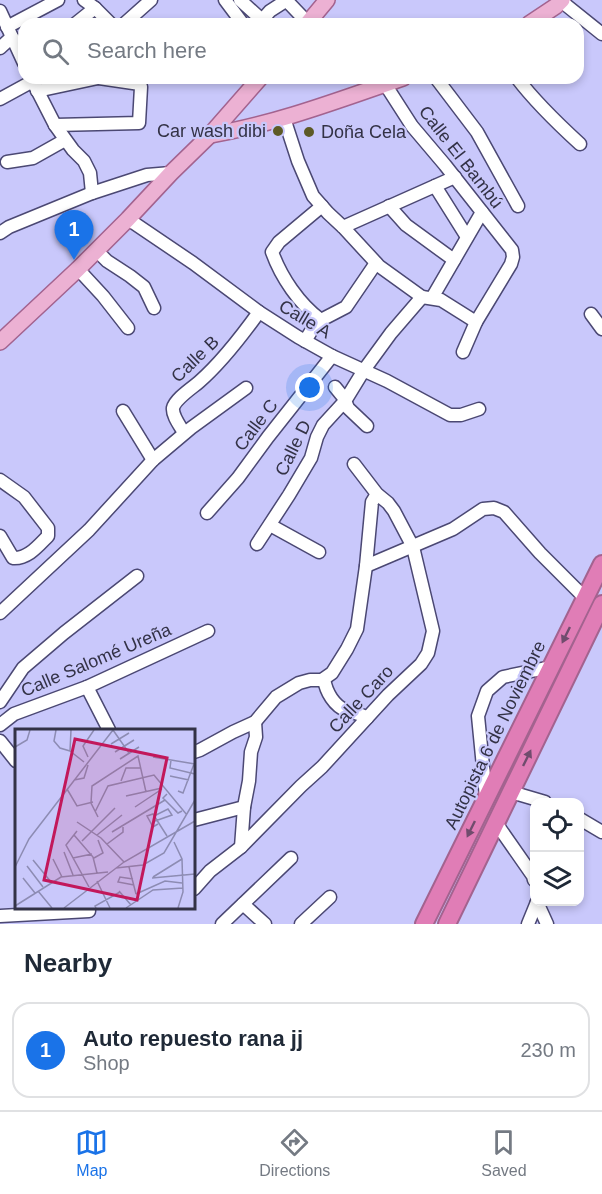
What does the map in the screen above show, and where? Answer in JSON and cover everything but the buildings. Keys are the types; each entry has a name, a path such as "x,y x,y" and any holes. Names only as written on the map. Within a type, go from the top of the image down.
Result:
{"highway":[{"name":"Autopista 6 de Noviembre","path":"424,924 602,564"},
{"path":"447,924 602,604"}],"main road":[{"path":"315,18 327,0"},
{"path":"538,18 561,1"},
{"path":"0,342 128,219 210,135 255,84"},
{"path":"210,135 284,118 334,103 375,84"}],"street":[{"path":"31,18 58,0"},
{"path":"84,0 105,18"},
{"path":"130,18 150,0"},
{"path":"265,18 283,1 307,18"},
{"path":"561,1 582,18"},
{"path":"234,2 256,18"},
{"path":"234,2 241,18"},
{"path":"82,18 95,8"},
{"path":"0,11 18,48"},
{"path":"584,20 602,34"},
{"path":"0,48 10,32 18,27"},
{"path":"0,99 32,84"},
{"path":"34,84 55,125 84,161 90,173 92,193"},
{"path":"55,125 138,124 140,122 140,84"},
{"name":"Calle El Bambú","path":"384,84 412,126 512,250 511,264 476,322"},
{"path":"441,84 477,132 518,206"},
{"path":"522,84 555,122 580,144"},
{"path":"284,118 298,161 313,196 322,206 376,263 427,298 441,300 476,322 462,352"},
{"path":"7,162 33,158 65,140"},
{"path":"0,233 9,227 92,193 147,175 171,173"},
{"path":"343,226 455,177"},
{"path":"435,186 467,237"},
{"path":"321,320 308,310 278,268 272,252 279,242 322,206"},
{"path":"389,206 406,225 454,260"},
{"name":"Calle D","path":"257,544 290,495 311,458 323,425 345,401 391,333 427,298 454,260 482,212"},
{"name":"Calle A","path":"128,219 194,263 259,312 332,356 450,415 461,416 479,409"},
{"path":"97,250 112,265 144,287 154,308"},
{"path":"305,341 321,320 346,307 376,263"},
{"path":"78,269 128,328"},
{"name":"Calle B","path":"184,433 174,414 174,405 217,365 259,312"},
{"path":"591,314 602,329"},
{"name":"Calle C","path":"207,513 238,478 332,356"},
{"path":"335,387 348,408 367,426"},
{"path":"0,613 89,531 153,459 184,433 246,388"},
{"path":"123,411 153,459"},
{"name":"Calle Caro","path":"195,887 210,871 241,847 322,767 421,664 428,653 433,631 413,547 388,502 377,494 354,464"},
{"path":"0,480 24,497 48,528 48,536 21,559 13,558 2,544"},
{"path":"195,752 255,722 276,697 298,683 324,679 332,673 356,630 366,566 372,502 377,494"},
{"path":"366,566 453,529 483,509 494,508 504,512 540,553 585,598"},
{"path":"270,525 319,552"},
{"path":"0,702 23,668 137,576"},
{"name":"Calle Salomé Ureña","path":"0,725 14,714 87,687 208,631"},
{"path":"486,797 478,716 487,691 500,678 550,667"},
{"path":"324,679 327,692 338,705 344,710 367,718"},
{"path":"87,687 108,729"},
{"path":"241,847 251,753 256,737 255,722"},
{"path":"0,741 15,760"},
{"path":"511,792 531,798"},
{"path":"195,820 244,807"},
{"path":"584,822 602,832"},
{"path":"496,823 530,872"},
{"path":"222,924 291,858"},
{"path":"301,924 330,897"},
{"path":"528,924 537,902 547,924"},
{"path":"243,904 265,924"},
{"path":"0,916 89,911"}],"place":[{"name":"Car wash dibi","path":"278,131"},
{"name":"Doña Cela","path":"309,132"},
{"name":"Auto repuesto rana jj","path":"74,260"}]}
